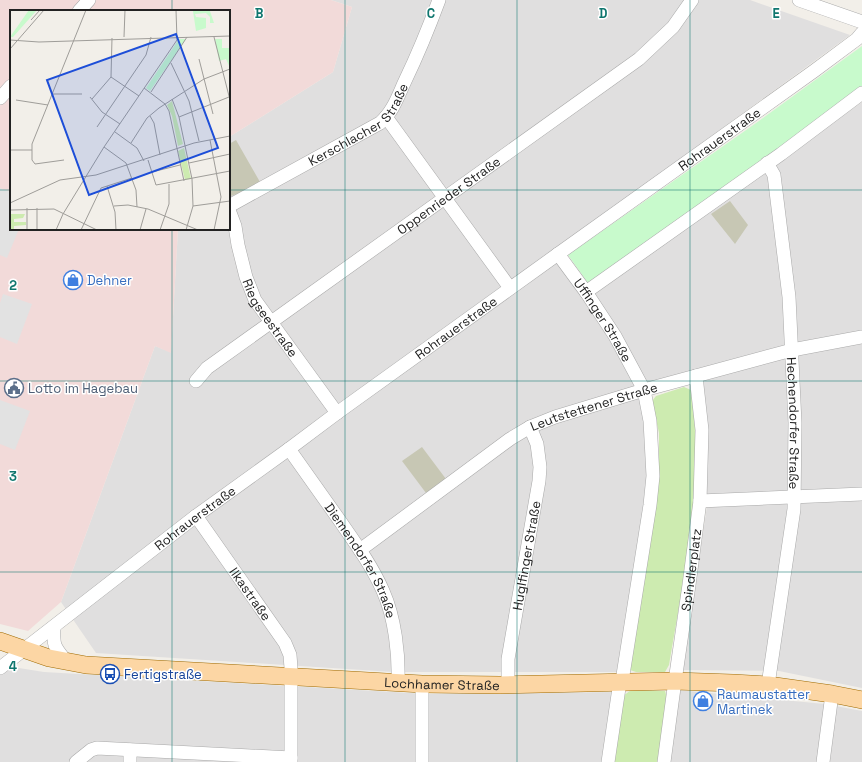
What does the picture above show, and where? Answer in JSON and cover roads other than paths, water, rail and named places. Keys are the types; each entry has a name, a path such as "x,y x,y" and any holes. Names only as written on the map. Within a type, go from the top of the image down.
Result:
{"main road":[{"name":"Lochhamer Straße","path":"0,641 50,658 86,665 422,684 675,681 733,683 768,685 862,700"}],"street":[{"path":"80,10 89,0"},
{"name":"Kerschlacher Straße","path":"230,205 380,123 393,108 418,54 439,0"},
{"name":"Oppenrieder Straße","path":"196,381 207,368 638,59 673,27 692,0"},
{"path":"799,0 862,22"},
{"name":"Rohrauerstraße","path":"24,649 196,516 289,450 336,413 814,71 857,39 862,33"},
{"path":"586,292 767,163 862,93"},
{"path":"386,117 510,288"},
{"name":"Hechendorfer Straße","path":"767,163 774,175 789,296 795,424 794,509 768,685"},
{"name":"Riegseestraße","path":"230,213 235,226 246,277 255,300 336,413"},
{"name":"Uffinger Straße","path":"558,254 586,292 615,336 644,390"},
{"name":"Leutstettener Straße","path":"360,550 510,439 530,427 555,417 644,390 792,350 862,337"},
{"name":"Spindlerplatz","path":"664,762 700,501 702,430 696,376"},
{"path":"608,762 650,505 653,476 650,421 644,390"},
{"name":"Huglfinger Straße","path":"508,684 508,660 539,481 540,467 537,444 530,427"},
{"name":"Diemendorfer Straße","path":"289,450 360,550 373,571 383,592 390,610 395,630 399,675 398,683"},
{"path":"700,501 862,494"},
{"name":"Ilkastraße","path":"196,516 285,644 290,655 291,760"},
{"path":"54,626 54,644 66,661"},
{"path":"0,668 24,649"},
{"path":"422,684 422,762"},
{"path":"823,762 832,694"},
{"path":"76,762 91,750 97,748 130,756 291,760"}],"place":[{"name":"Dehner","path":"73,280"},
{"name":"Lotto im Hagebau","path":"14,388"},
{"name":"Fertigstraße","path":"110,674"},
{"name":"Raumaustatter Martinek","path":"703,701"}]}
